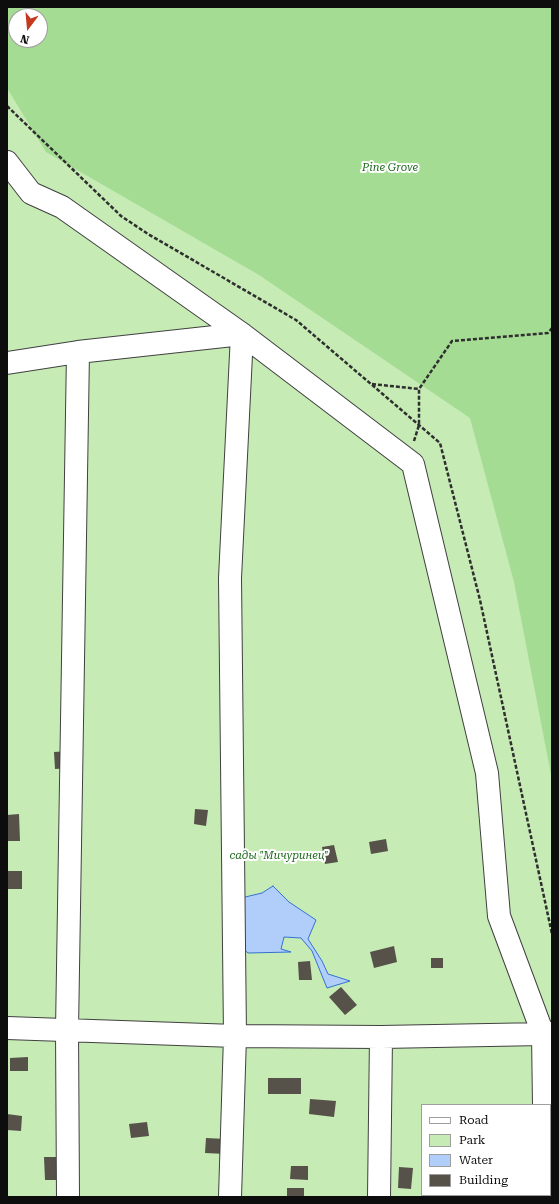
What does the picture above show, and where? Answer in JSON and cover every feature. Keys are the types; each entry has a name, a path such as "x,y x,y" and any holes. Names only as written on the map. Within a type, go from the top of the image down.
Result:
{"street":[{"path":"7,162 31,193 62,207 242,334 413,464 487,773 498,916 548,1034 544,1104"},
{"path":"7,363 78,352 242,334"},
{"path":"230,1197 236,1036 230,578 242,334"},
{"path":"68,1197 67,1030 78,352"},
{"path":"7,1028 236,1036 380,1037 548,1034"},
{"path":"379,1197 380,1037"}],"path":[{"path":"7,106 121,216 155,238 296,320 440,443 480,600 552,934"},
{"path":"408,460 419,425 419,389 452,341 548,333 552,328"},
{"path":"371,384 419,389"}],"green space":[{"name":"сады \"Мичуринец\"","path":"7,7 552,7 552,1197 7,1197"},
{"name":"Pine Grove","path":"7,7 552,7 552,780 514,582 470,418 259,275 46,152 7,88"}],"water":[{"path":"273,886 289,902 316,920 308,939 322,961 328,974 350,981 327,988 312,951 301,938 284,937 281,949 291,952 248,953 238,944 245,924 234,912 241,898 262,893"}],"building":[{"path":"69,751 70,768 55,769 54,752"},
{"path":"195,809 208,810 206,826 194,824"},
{"path":"19,814 20,841 7,841 7,815"},
{"path":"386,839 388,851 371,854 369,842"},
{"path":"334,845 338,862 325,864 322,847"},
{"path":"7,871 22,871 22,889 7,889"},
{"path":"394,946 397,962 374,968 370,952"},
{"path":"431,958 443,958 443,968 431,968"},
{"path":"310,961 312,980 299,980 298,962"},
{"path":"341,987 357,1005 345,1015 329,997"},
{"path":"28,1057 28,1071 10,1071 10,1058"},
{"path":"268,1078 301,1078 301,1094 268,1094"},
{"path":"310,1099 336,1101 334,1117 309,1114"},
{"path":"7,1114 22,1116 21,1131 7,1130"},
{"path":"147,1122 149,1136 131,1138 129,1124"},
{"path":"206,1138 226,1139 226,1154 205,1153"},
{"path":"44,1157 58,1157 58,1180 45,1180"},
{"path":"291,1166 308,1166 308,1180 290,1179"},
{"path":"399,1167 413,1168 411,1189 398,1188"},
{"path":"287,1188 304,1188 304,1197 287,1197"}]}
